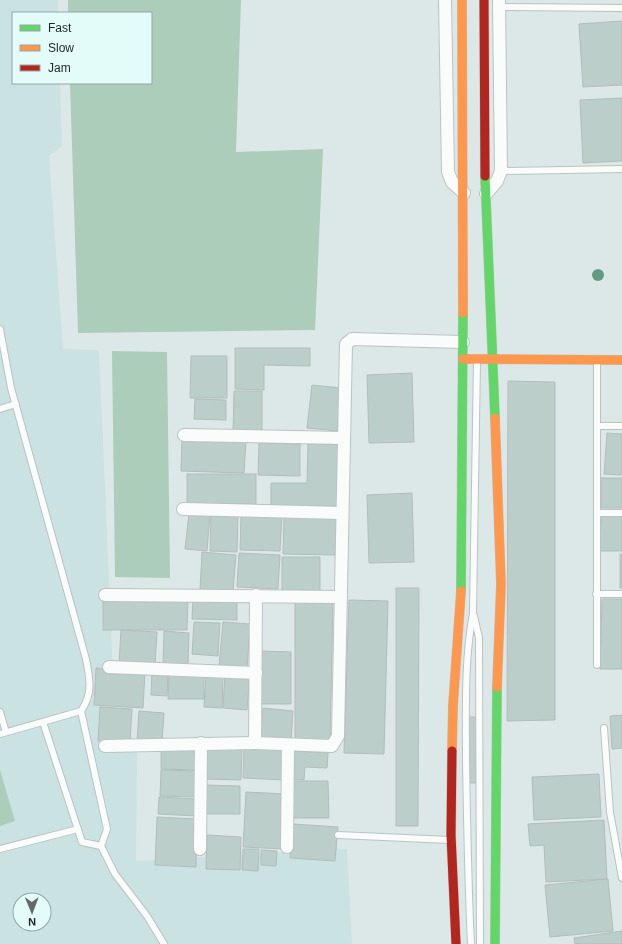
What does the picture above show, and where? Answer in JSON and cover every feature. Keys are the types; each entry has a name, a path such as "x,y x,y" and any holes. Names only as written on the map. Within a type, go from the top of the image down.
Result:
{"main road":[{"path":"456,944 452,840 453,705 461,609 464,193 462,0"},
{"path":"484,0 486,194 491,359 501,584 496,705 495,944"},
{"path":"463,359 622,360"}],"street":[{"path":"445,0 448,172 452,182 464,193"},
{"path":"486,194 497,181 501,171 499,4"},
{"path":"105,746 255,743 332,746 336,742 338,736 345,348 348,341 352,339 463,342"},
{"path":"184,435 343,438"},
{"path":"183,509 342,513"},
{"path":"105,595 341,596"},
{"path":"255,743 256,595"},
{"path":"108,667 256,673"},
{"path":"200,849 201,744"},
{"path":"287,847 288,745"}],"lane":[{"path":"499,4 622,8"},
{"path":"501,171 622,168"},
{"path":"0,329 16,404 86,659 91,689 88,701 81,710 3,733 0,712"},
{"path":"471,944 467,832 466,705 469,638 474,613 476,359"},
{"path":"597,360 597,665"},
{"path":"0,409 16,404"},
{"path":"597,426 622,426"},
{"path":"597,513 622,513"},
{"path":"596,594 622,594"},
{"path":"474,613 479,638 480,944"},
{"path":"81,710 107,829 101,846 115,874 147,916 164,944"},
{"path":"44,722 82,842 101,846"},
{"path":"604,728 610,812 622,878"},
{"path":"0,849 78,829"},
{"path":"338,835 452,840"}],"shaded area":[{"path":"0,0 58,0 58,12 12,12 12,84 60,84 62,146 49,156 63,349 99,350 116,746 137,749 136,861 347,849 352,944 0,944"}],"green space":[{"path":"68,0 241,0 236,152 323,149 315,330 78,333 70,84 152,84 152,12 68,12"},
{"path":"112,351 167,352 170,578 115,577"},
{"path":"0,770 15,821 0,826"}],"building":[{"path":"622,21 622,85 583,87 579,24"},
{"path":"622,98 622,161 583,163 580,100"},
{"path":"235,348 310,348 310,366 264,365 264,390 235,389"},
{"path":"191,356 227,356 227,398 190,398"},
{"path":"412,373 414,442 369,443 367,375"},
{"path":"508,381 555,382 555,720 507,721"},
{"path":"312,385 341,388 337,431 307,428"},
{"path":"234,391 262,391 262,433 233,433"},
{"path":"195,399 226,400 226,420 194,419"},
{"path":"607,433 622,434 622,475 604,474"},
{"path":"182,438 246,441 244,473 181,471"},
{"path":"259,443 300,444 300,476 258,475"},
{"path":"308,444 338,444 337,506 271,506 271,483 307,483"},
{"path":"187,474 256,474 256,504 187,504"},
{"path":"601,478 622,478 622,508 601,508"},
{"path":"412,493 414,562 369,563 367,495"},
{"path":"189,513 210,515 207,551 185,549"},
{"path":"211,513 238,514 237,552 210,551"},
{"path":"241,515 282,517 280,551 240,550"},
{"path":"284,516 337,518 335,555 283,554"},
{"path":"601,516 622,516 622,551 600,551"},
{"path":"202,552 236,555 233,591 200,589"},
{"path":"239,553 280,555 278,589 237,587"},
{"path":"620,554 622,554 622,588 620,588"},
{"path":"282,557 320,557 320,592 282,591"},
{"path":"396,588 419,588 418,826 396,826"},
{"path":"193,598 237,599 237,620 192,619"},
{"path":"103,599 188,599 187,630 103,630"},
{"path":"295,599 333,600 330,743 295,741"},
{"path":"602,599 622,599 622,669 600,669"},
{"path":"349,600 388,601 384,754 344,753"},
{"path":"194,622 220,623 218,656 192,654"},
{"path":"223,622 250,624 247,669 219,666"},
{"path":"121,630 157,632 155,666 119,664"},
{"path":"164,631 189,633 188,665 163,664"},
{"path":"261,651 291,652 291,704 260,704"},
{"path":"96,668 145,672 143,708 94,705"},
{"path":"152,672 168,672 167,696 151,695"},
{"path":"169,672 204,673 204,699 168,699"},
{"path":"225,673 250,675 247,710 223,708"},
{"path":"206,674 223,675 222,708 204,707"},
{"path":"100,707 132,709 130,743 98,741"},
{"path":"263,708 293,711 291,741 260,739"},
{"path":"139,711 164,713 162,742 137,741"},
{"path":"622,715 622,748 612,749 610,716"},
{"path":"468,717 477,717 478,783 468,783"},
{"path":"161,746 198,746 198,770 161,769"},
{"path":"205,746 242,747 241,780 204,779"},
{"path":"244,746 286,748 284,780 243,778"},
{"path":"292,751 328,753 327,768 305,767 304,780 290,779"},
{"path":"161,770 198,771 197,797 160,796"},
{"path":"599,774 601,817 534,820 532,777"},
{"path":"291,781 328,781 329,818 291,818"},
{"path":"205,785 240,786 240,814 205,814"},
{"path":"246,792 286,794 283,849 243,847"},
{"path":"159,797 197,799 196,816 158,814"},
{"path":"157,817 197,819 196,867 155,865"},
{"path":"604,820 607,879 546,882 544,845 530,846 528,824"},
{"path":"293,824 338,827 335,861 290,858"},
{"path":"207,835 241,837 240,870 206,869"},
{"path":"243,849 259,849 258,871 242,870"},
{"path":"261,850 277,851 276,866 261,865"},
{"path":"608,879 613,931 550,937 545,885"},
{"path":"622,931 622,944 575,944 574,938"}],"traffic: fast":[{"path":"485,176 495,418"},
{"path":"461,591 463,313"},
{"path":"495,944 497,687"}],"traffic: slow":[{"path":"462,0 463,313"},
{"path":"463,359 622,360"},
{"path":"495,418 501,584 497,687"},
{"path":"452,751 453,705 461,591"}],"traffic: jam":[{"path":"484,0 485,176"},
{"path":"452,751 451,835 456,944"}]}
